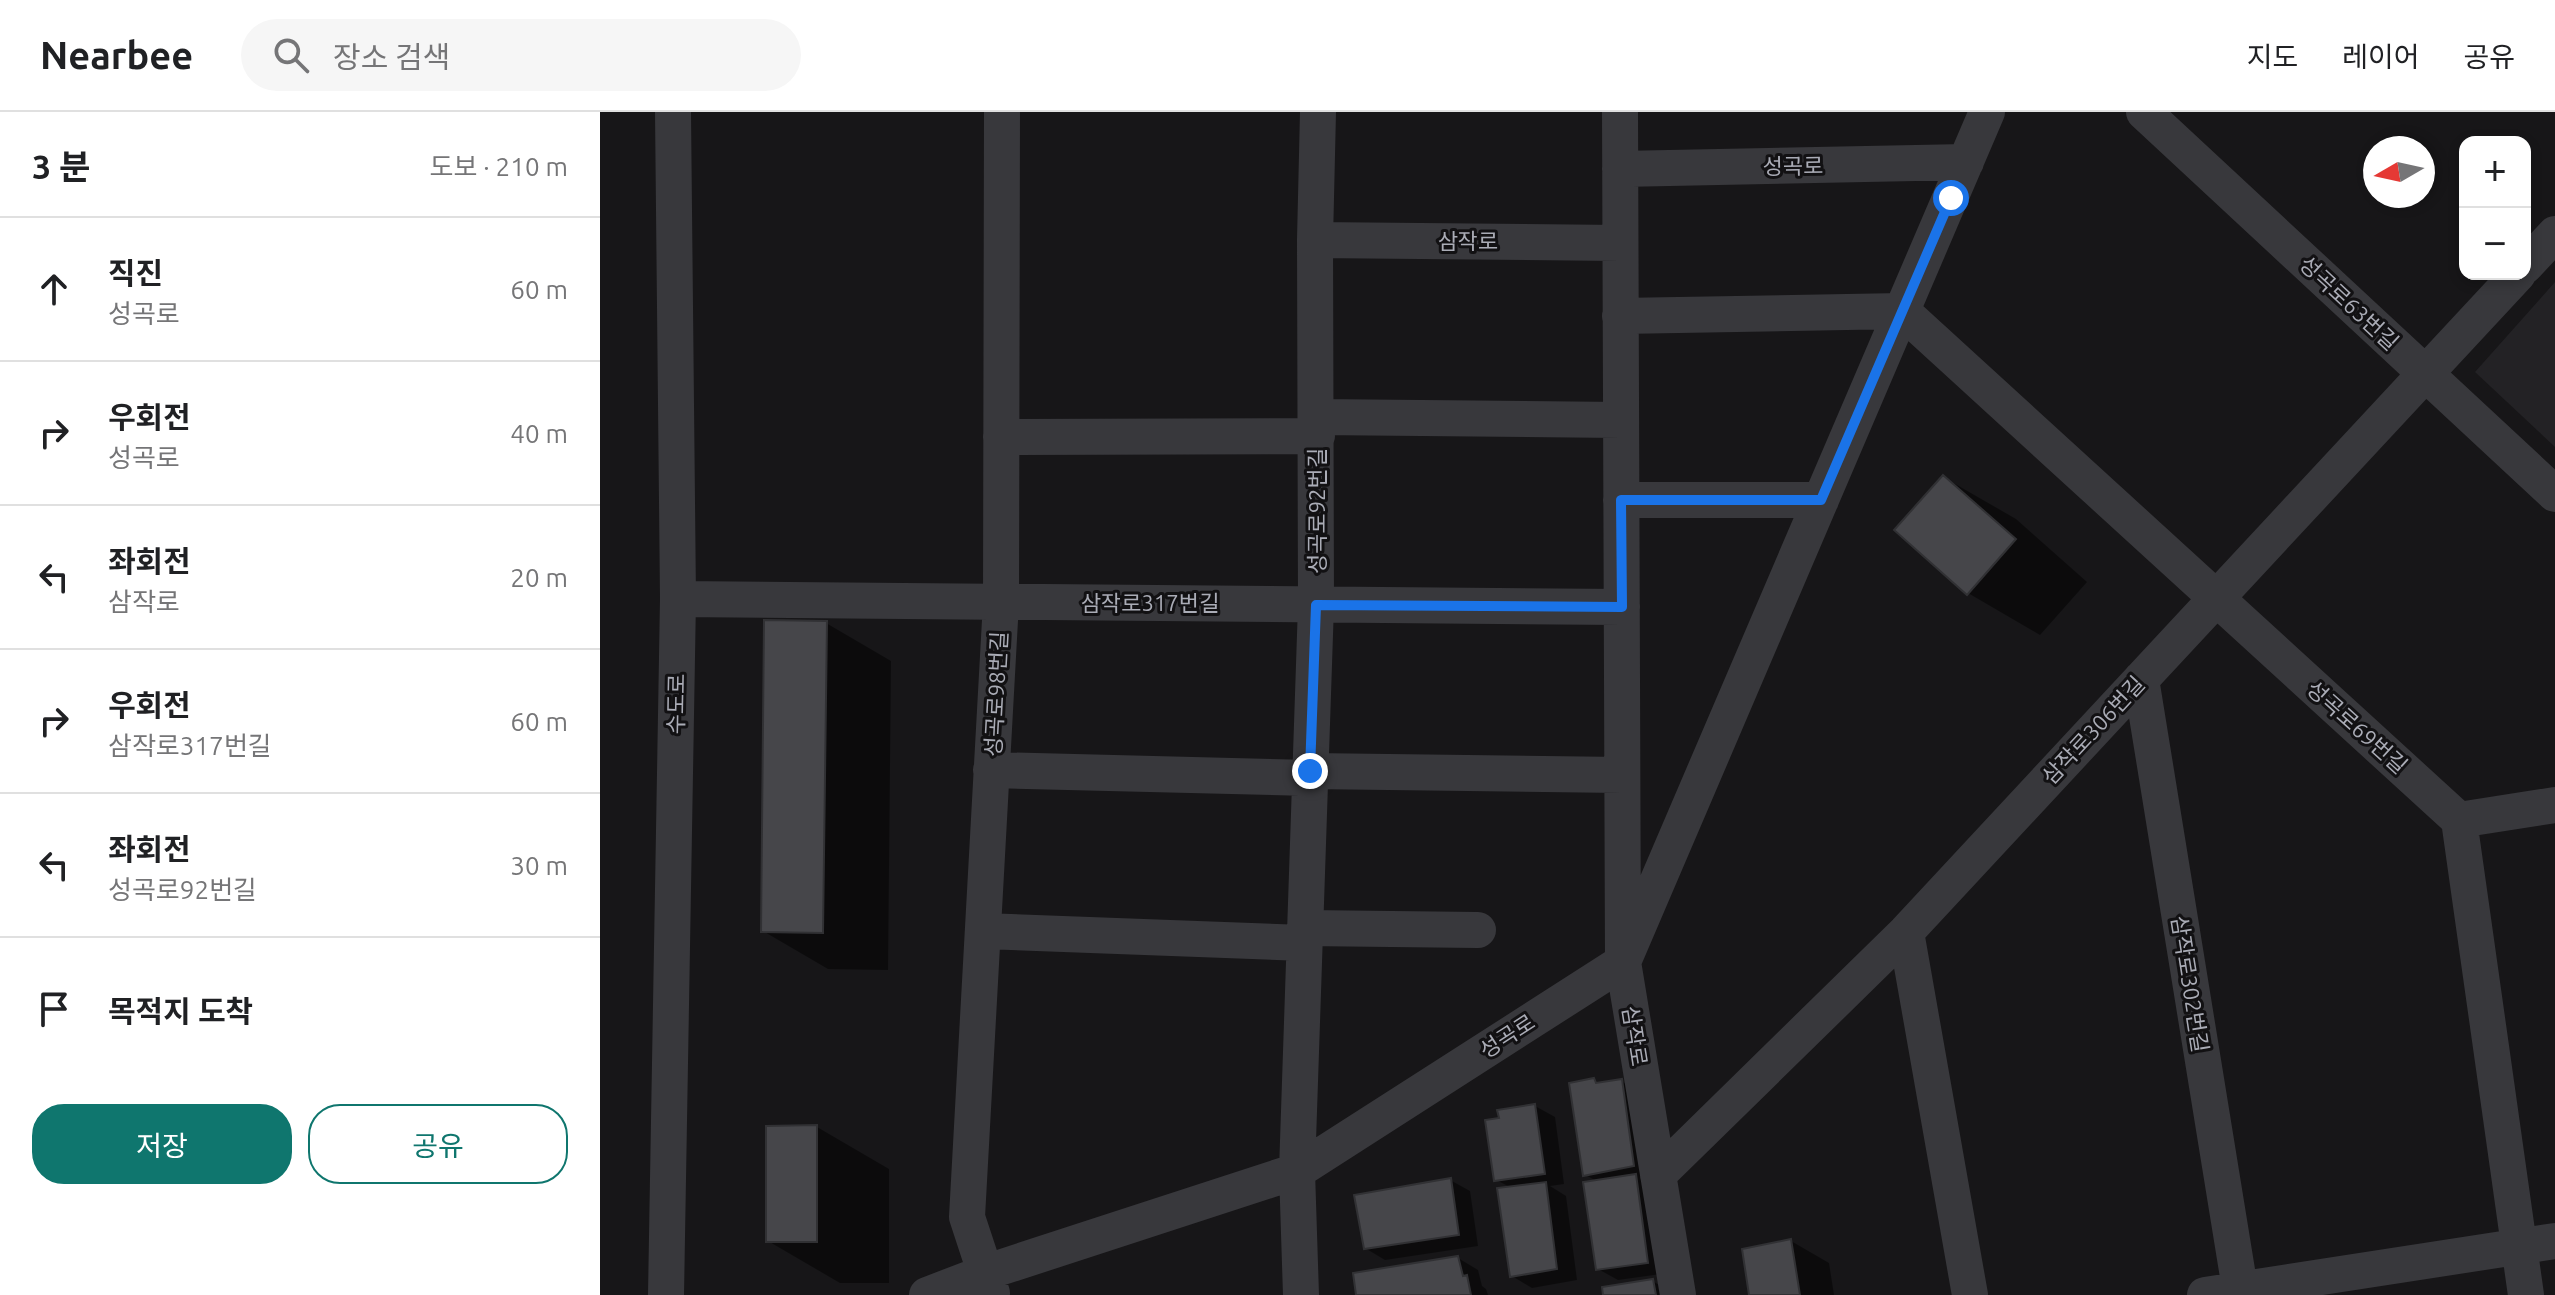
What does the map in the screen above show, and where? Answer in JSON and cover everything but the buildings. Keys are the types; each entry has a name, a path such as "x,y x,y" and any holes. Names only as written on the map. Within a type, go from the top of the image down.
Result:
{"street":[{"name":"수도로","path":"666,1295 678,599 673,112"},
{"name":"성곡로98번길","path":"990,1284 967,1217 1001,602 1002,112"},
{"name":"성곡로92번길","path":"1301,1295 1297,1171 1316,605 1315,240 1318,112"},
{"name":"삼작로","path":"1620,112 1623,962 1678,1295"},
{"path":"1623,962 1987,112"},
{"name":"성곡로63번길","path":"2144,112 2555,494"},
{"name":"성곡로","path":"1620,169 1966,162"},
{"path":"2531,260 2555,234"},
{"name":"삼작로","path":"1315,240 1620,243"},
{"name":"삼작로306번길","path":"1658,1175 1906,932 2512,280"},
{"path":"1620,316 1902,311"},
{"name":"성곡로69번길","path":"1902,311 2459,820"},
{"path":"1317,427 1621,420"},
{"name":"성곡로92번길","path":"1001,437 1317,427"},
{"path":"1621,500 1821,500"},
{"name":"삼작로317번길","path":"678,599 1622,607"},
{"name":"삼작로302번길","path":"2141,679 2229,1293 2555,1241"},
{"path":"991,770 1310,775 1622,775"},
{"path":"2526,1295 2459,820 2555,805"},
{"path":"983,931 1305,935 1478,930"},
{"path":"1906,932 1970,1295"},
{"name":"성곡로","path":"927,1295 990,1284 1297,1171 1623,962"}],"shaded area":[{"path":"2555,282 2555,447 2475,372"}],"route":[{"path":"1310,771 1316,605 1622,607 1621,500 1821,500 1951,198"}]}
